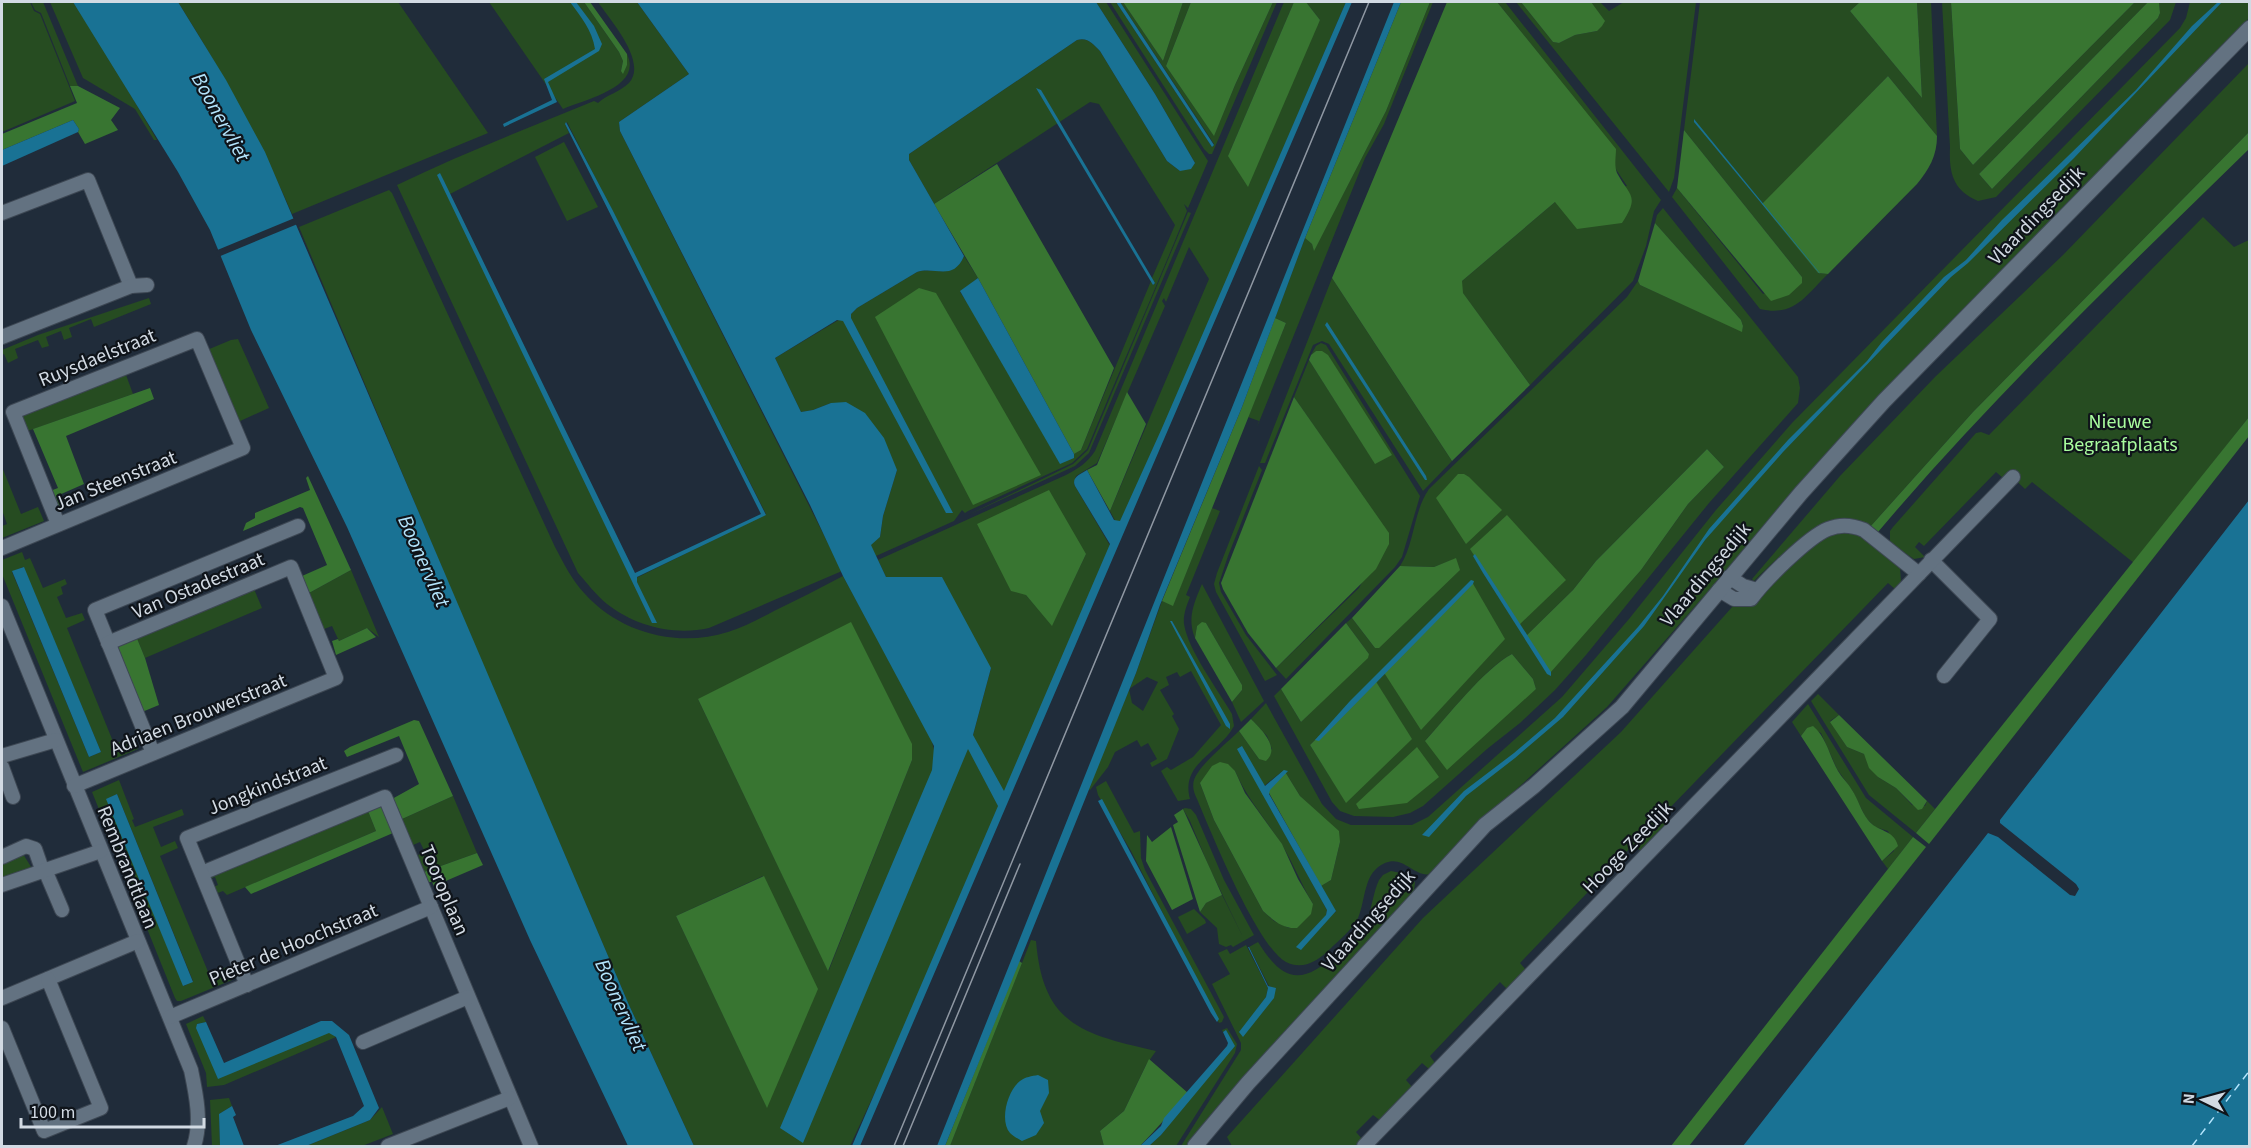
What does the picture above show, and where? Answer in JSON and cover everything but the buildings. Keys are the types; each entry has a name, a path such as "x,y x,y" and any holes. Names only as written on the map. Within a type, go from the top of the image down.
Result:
{"street":[{"name":"Vlaardingsedijk","path":"1195,1146 1248,1083 1485,825 1534,786 1622,707 1729,577 1884,401 2250,28"},
{"path":"2,213 88,180 131,286"},
{"path":"2,337 131,286 147,285"},
{"name":"Ruysdaelstraat","path":"58,524 13,412 197,339 243,448"},
{"name":"Jan Steenstraat","path":"2,548 243,448"},
{"name":"Hooge Zeedijk","path":"1364,1146 2013,477"},
{"name":"Van Ostadestraat","path":"153,753 95,610 298,526"},
{"path":"1719,590 1742,601 1751,598 1803,546 1825,530 1835,526 1854,526 1864,530 1918,574"},
{"path":"1931,560 1990,619 1944,676"},
{"name":"Van Ostadestraat","path":"108,643 291,567 336,678"},
{"path":"1729,577 1743,586 1757,590"},
{"name":"Rembrandtlaan","path":"2,606 5,624 56,740 191,1070 199,1133 194,1146"},
{"name":"Adriaen Brouwerstraat","path":"74,786 336,678"},
{"path":"2,756 56,740"},
{"name":"Jongkindstraat","path":"247,985 187,838 396,755"},
{"path":"2,767 13,797"},
{"name":"Tooroplaan","path":"202,873 386,797 531,1146"},
{"path":"2,857 26,846 35,849 62,910"},
{"path":"2,885 101,851"},
{"name":"Pieter de Hoochstraat","path":"170,1017 431,907"},
{"path":"2,998 138,941"},
{"path":"2,1028 44,1131 101,1108 48,979"},
{"path":"363,1042 468,997"},
{"path":"388,1146 417,1141 510,1098"}],"green space":[{"path":"2,2 30,2 34,11 40,14 75,101 2,132"},
{"path":"31,2 43,2 78,86 70,86 41,13 35,10"},
{"path":"50,2 73,2 110,59 157,140 154,140 135,109 83,78"},
{"path":"178,2 398,2 488,133 292,214 239,106"},
{"path":"489,2 584,2 619,52 623,61 621,71 627,65 627,54 630,65 627,75 610,90 563,109"},
{"path":"584,2 590,2 627,54 627,65 623,74 621,71 623,61 619,52"},
{"path":"598,2 637,2 689,74 619,122 620,131 842,571 709,628 669,630 630,618 603,600 578,573 397,185 520,131 594,101 598,103 629,83 634,74 631,53","holes":["567,122 766,514 632,580 448,195 569,133 565,124"]},
{"path":"1096,2 1106,2 1208,161 1188,208 1184,204 1187,211 1087,449 1072,463 965,513 962,510 954,521 876,556 870,545 880,537 883,516 897,470 831,403 801,412 775,358 917,272 955,268 964,256 978,278 960,292 1073,458 1074,454 1081,450 1151,281 1153,285 1155,283 1152,278 1175,225 1099,104 1090,102 934,204 909,160 909,154 1077,40 1084,39 1100,51 1167,161 1180,171 1195,163 1155,94"},
{"path":"1110,2 1116,2 1212,147 1214,144 1120,2 1123,2 1163,61 1183,2 1191,2 1166,66 1214,135 1273,2 1277,2 1212,154 1204,149"},
{"path":"1123,2 1183,2 1163,61"},
{"path":"1191,2 1273,2 1214,136 1166,66"},
{"path":"1284,2 1294,2 1228,156 1320,20 1306,2 1346,2 1120,530 1110,511 1209,279 1189,247 1166,302 1164,298 1162,301 1165,306 1097,463 1076,476 1074,484 1112,549 922,991 850,1146 694,1146 629,1005 299,227 389,190 392,193 555,547 576,583 599,607 615,619 651,634 689,638 709,637 746,625 843,576 931,738 935,754 932,770 972,739 991,668 886,577 878,560 1066,475 1082,465 1095,451","holes":["1086,554 1052,625 1026,595","698,699 912,760 828,970","763,876 767,1107 676,916"]},
{"path":"1294,2 1306,2 1320,20 1248,187 1228,156"},
{"path":"1401,2 1430,2 1386,111 1314,251 1312,244 1305,238"},
{"path":"1430,2 1433,2 1384,124 1365,158 1257,427 1259,421 1248,417 1286,323 1275,318 1305,238 1312,244 1314,250 1386,111"},
{"path":"1447,2 1497,2 1616,149 1616,170 1632,201 1622,223 1577,229 1555,202 1462,281 1463,293 1530,385 1452,461 1332,278"},
{"path":"1497,2 1505,2 1661,200 1654,211 1646,246 1633,281 1530,385 1462,292 1462,281 1555,202 1627,186 1542,58"},
{"path":"1516,2 1521,2 1553,42 1559,43 1575,35 1597,31 1591,2 1600,2 1609,11 1624,2 1696,2 1674,178 1669,192"},
{"path":"1521,2 1591,2 1605,21 1597,31 1575,35 1559,43 1553,42"},
{"path":"1700,2 1860,2 1850,11 1922,98 1917,2 1931,2 1937,136 1888,76 1763,204 1818,273 1828,274 1799,303 1782,310 1760,309 1672,197 1677,188 1763,294 1802,277 1684,130"},
{"path":"1860,2 1917,2 1922,98 1850,11"},
{"path":"1942,2 1951,2 1960,149 1973,165 2135,2 2148,2 1979,174 1992,189 2158,18 2159,2 2176,2 2170,20 1996,197 1978,201 1969,197 1957,186 1950,164"},
{"path":"1951,2 2135,2 1973,165 1960,149"},
{"path":"2148,2 2159,2 2158,18 1992,189 1979,174"},
{"path":"2190,2 2249,2 2249,18 1835,446 1607,707 1489,814 1431,874 1419,873 1392,861 1378,867 1366,887 1358,918 1346,934 1321,957 1310,963 1298,965 1286,962 1274,952 1236,887 1195,794 1194,780 1207,761 1239,731 1259,759 1272,749 1267,736 1251,719 1266,703 1322,804 1336,819 1351,825 1412,825 1428,817 1562,697 1629,619 1716,510 1792,423 2180,28 2186,18","holes":["1284,770 1300,796 1340,842 1331,880 1321,886 1336,912 1326,915 1327,910 1260,789","1235,771 1250,799 1285,850 1313,904 1289,928 1274,921 1263,911 1214,820 1200,783"]},
{"path":"2249,63 2249,132 1973,412 1870,527 1847,519 1837,519 1826,523 1788,549 1754,581 1752,579 1840,476 1936,376 2063,255"},
{"path":"1888,76 1937,136 1934,156 1917,184 1828,274 1818,273 1762,204"},
{"path":"70,86 78,86 120,108 111,120 118,130 85,144 73,120 2,150 2,134 77,103"},
{"path":"1684,130 1802,277 1802,283 1789,295 1771,301 1677,188"},
{"path":"2249,132 2249,149 2012,384 1878,532 1870,527 1973,412"},
{"path":"564,142 598,207 567,221 535,157"},
{"path":"997,164 1114,368 1081,450 1074,454 978,278 934,204"},
{"path":"1663,208 1798,377 1800,388 1798,403 1709,503 1586,655 1555,690 1520,723 1423,806 1410,813 1393,817 1354,816 1340,811 1332,802 1274,696 1281,689 1301,722 1369,654 1346,623 1352,618 1375,648 1455,559 1434,567 1400,566 1409,548 1420,508 1429,489 1627,297 1638,281 1640,285 1742,331 1741,320 1655,223 1657,215","holes":["1707,449 1724,467 1688,504 1641,570 1550,672 1526,636 1573,590 1596,561","1512,654 1533,679 1536,689 1425,741 1479,681","1374,680 1346,802 1310,745"]},
{"path":"1188,212 1191,213 1089,453 1075,466 968,515 1073,464 1088,450"},
{"name":"Nieuwe Begraafplaats","path":"2203,217 2234,247 2249,240 2249,417 2134,563 2032,482 2025,489 2008,473 2003,478 1996,472 1924,546 1919,542 1915,547 1925,557 1914,559 1890,543 1890,531 1893,527 1976,433 1989,435"},
{"path":"1655,223 1741,320 1742,332 1640,285 1638,281"},
{"path":"1332,278 1452,461 1423,491 1329,344 1322,341 1313,345 1265,463 1260,463"},
{"path":"919,288 936,293 1041,475 973,505 875,317"},
{"path":"149,298 151,304 94,327 91,319 69,328 72,337 64,340 61,331 46,337 49,346 42,348 38,340 15,349 18,358 8,363 4,354 2,355 2,350 38,335"},
{"path":"1275,318 1286,323 1173,606 1162,601 1242,407"},
{"path":"238,339 269,408 238,422 207,350"},
{"path":"1321,343 1326,345 1420,496 1402,557 1395,567 1286,679 1276,668 1359,588 1388,533 1294,397 1309,360 1375,463 1391,455 1316,351 1311,355 1316,346"},
{"path":"1316,351 1322,351 1328,355 1392,455 1375,464 1309,360"},
{"path":"126,375 133,394 25,432 19,414"},
{"path":"150,388 154,399 66,436 84,484 59,495 63,506 57,508 50,491 58,488 33,429"},
{"path":"1127,392 1146,424 1110,511 1087,470 1097,465"},
{"path":"1294,397 1389,533 1389,544 1376,569 1276,668 1248,633 1221,583"},
{"path":"2249,417 2249,436 1929,844 1916,833"},
{"path":"1707,449 1724,467 1688,504 1641,570 1550,673 1526,636 1573,590 1596,561"},
{"path":"1259,466 1262,470 1219,583 1221,592 1246,635 1277,675 1265,681 1216,592 1214,584"},
{"path":"2,467 21,514 38,507 44,521 2,538 2,526 7,524 2,510"},
{"path":"1458,474 1469,477 1502,510 1466,544 1436,498"},
{"path":"308,476 351,570 309,593 302,576 327,565 303,508 300,507 243,531 246,523 255,518 255,513 310,490 306,478"},
{"path":"1049,490 1086,554 1052,626 1026,595 1011,591 977,524"},
{"path":"1212,508 1220,511 1186,595 1190,597 1184,624 1197,658 1232,714 1234,726 1196,767 1188,787 1190,799 1178,801 1161,771 1167,767 1171,770 1193,757 1221,725 1191,671 1180,677 1177,672 1166,677 1169,685 1160,690 1174,714 1172,716 1179,729 1167,759 1152,767 1150,763 1157,759 1148,743 1141,747 1137,740 1115,752 1108,767 1090,790 1088,789 1129,690 1132,703 1143,711 1158,682 1147,677 1129,689 1162,601 1173,605"},
{"path":"1507,515 1566,580 1519,625 1470,549"},
{"path":"1845,532 1866,538 1900,567 1901,582 1895,589 1888,583 1660,818 1667,825 1641,851 1633,845 1520,963 1526,970 1507,989 1500,982 1430,1056 1435,1063 1429,1069 1422,1063 1406,1080 1412,1087 1381,1121 1373,1115 1356,1132 1362,1139 1355,1146 1232,1146 1227,1137 1423,918 1621,732 1733,606 1752,606 1794,561 1819,542 1832,535"},
{"path":"22,552 25,560 30,558 43,588 65,579 67,584 61,587 63,594 57,597 66,618 82,613 85,620 67,628 114,744 133,737 138,749 83,772 2,574 2,560","holes":["23,567 101,752 89,757 12,572"]},
{"path":"1456,558 1460,570 1379,648 1375,648 1352,618 1400,566 1434,567"},
{"path":"351,570 379,637 367,628 339,641 332,626 324,629 309,593"},
{"path":"1472,582 1505,639 1421,730 1383,671"},
{"path":"1202,584 1264,701 1241,722 1232,702 1242,690 1242,685 1206,623 1197,626 1195,638 1193,631 1192,611"},
{"path":"254,589 262,608 145,658 136,636"},
{"path":"851,622 912,744 912,760 828,971 698,699"},
{"path":"1202,622 1206,623 1242,685 1242,690 1232,702 1195,638 1197,626"},
{"path":"1346,623 1369,654 1368,658 1301,722 1281,689"},
{"path":"367,628 376,637 336,655 332,641 338,639 339,641"},
{"path":"136,636 159,705 142,712 113,645"},
{"path":"1512,654 1533,679 1536,689 1447,770 1425,741 1478,681"},
{"path":"1375,680 1412,739 1346,803 1310,745"},
{"path":"1818,694 1839,715 1830,721 1847,747 1864,754 1878,777 1896,788 1912,805 1925,806 1927,801 1935,809 1916,833 1869,795 1811,701"},
{"path":"1808,704 1866,798 1913,837 1888,869 1882,861 1894,851 1888,831 1875,827 1866,818 1852,790 1837,769 1821,733 1807,728 1801,736 1792,722"},
{"path":"1839,715 1927,801 1922,809 1918,810 1896,788 1878,777 1869,768 1864,754 1847,747 1830,722"},
{"path":"1251,719 1268,739 1271,750 1266,761 1259,759 1239,731"},
{"path":"414,720 419,721 453,796 402,819 392,799 419,784 399,736 347,757 344,751"},
{"path":"1813,726 1822,736 1838,771 1852,790 1868,820 1896,840 1898,846 1882,861 1801,736 1807,728"},
{"path":"1417,747 1439,777 1407,803 1359,809 1356,804"},
{"path":"1220,762 1228,764 1235,771 1245,793 1282,844 1298,879 1313,904 1311,914 1297,928 1274,921 1263,911 1214,820 1200,783 1212,766"},
{"path":"1284,770 1300,796 1339,831 1340,842 1331,880 1321,886 1269,793 1263,795 1260,789"},
{"path":"119,780 135,827 182,809 184,815 153,827 161,847 175,841 178,848 160,856 209,974 227,967 232,980 177,1001 92,792","holes":["117,794 193,981 184,986 107,799"]},
{"path":"1106,781 1134,833 1140,831 1141,858 1145,870 1224,1017 1222,1022 1219,1023 1131,851 1098,795 1096,787"},
{"path":"453,796 477,853 424,872 418,855 425,852 420,842 413,845 402,819"},
{"path":"382,805 393,833 251,894 245,887 376,831 368,811"},
{"path":"1183,809 1191,809 1196,815 1224,880 1254,935 1233,947 1219,944 1217,928 1200,912 1206,903 1222,895 1243,937 1209,867"},
{"path":"1183,809 1222,895 1206,903 1200,912 1173,825 1178,822 1174,815"},
{"path":"368,811 376,831 227,895 223,891 215,894 213,887 218,885 215,877 210,879 213,874"},
{"path":"1171,827 1193,899 1172,910 1146,861 1147,835 1152,842"},
{"path":"1913,837 1926,847 1689,1146 1671,1146"},
{"path":"477,853 483,865 434,886 432,882 428,882 424,872"},
{"path":"23,854 33,870 2,880 2,863"},
{"path":"1391,871 1401,873 1415,882 1414,891 1257,1064 1188,1146 1181,1146 1241,1050 1241,1043 1212,984 1230,974 1218,953 1227,949 1230,954 1246,945 1268,988 1266,997 1240,1032 1276,989 1269,986 1249,947 1258,942 1267,956 1286,972 1295,975 1315,970 1339,952 1362,929 1369,915 1379,880"},
{"path":"764,876 818,989 767,1108 676,916"},
{"path":"1194,909 1206,923 1187,934 1178,917"},
{"path":"1031,940 1036,941 1040,969 1047,991 1058,1008 1071,1021 1087,1031 1156,1051 1146,1065 1124,1111 1100,1131 1104,1146 950,1146"},
{"path":"1019,961 1022,963 950,1146 945,1146"},
{"path":"203,1016 206,1022 197,1024 218,1078 329,1032 336,1037 224,1085 207,1087 206,1073 186,1024"},
{"path":"1227,1028 1237,1044 1235,1053 1176,1146 1149,1146 1161,1135 1232,1041 1226,1031 1222,1030"},
{"path":"1149,1059 1188,1093 1140,1146 1104,1146 1100,1131 1124,1111"},
{"path":"229,1098 232,1106 219,1114 220,1146 212,1146 210,1100"},
{"path":"382,1107 393,1134 362,1146 306,1146 370,1120"}],"water":[{"name":"Boonervliet","path":"73,2 178,2 226,80 265,152 629,1005 694,1146 628,1146 530,940 347,527 251,330 210,230 178,172"},
{"path":"570,2 576,2 594,26 602,44 599,51 548,82 557,102 504,127 503,124 552,100 544,79 595,49 589,30"},
{"path":"637,2 1096,2 1155,94 1195,163 1191,169 1180,171 1167,161 1100,51 1084,39 1077,40 909,154 909,160 964,256 955,269 917,272 857,308 851,314 851,318 953,513 946,513 843,321 837,320 775,358 801,412 831,403 846,402 865,413 884,438 897,470 883,516 880,537 871,545 886,577 942,577 991,668 973,735 1004,791 1110,544 1075,486 1074,480 1087,470 1114,520 1120,521 1346,2 1352,2 860,1146 852,1146 998,806 968,749 803,1143 780,1128 932,770 934,746 843,576 810,505 620,131 619,122 689,74"},
{"path":"1116,2 1120,2 1214,145 1212,147"},
{"path":"1394,2 1401,2 1305,238 1242,407 1160,605 1136,673 945,1146 937,1146"},
{"path":"2218,2 2222,2 2074,158 1951,277 1783,452 1705,540 1644,626 1563,717 1466,796 1429,837 1422,835 1464,791 1555,718 1638,627 1663,596 1709,529 1788,440 1867,361 1944,277 1966,260 2002,220 2136,90 2192,26"},
{"path":"1036,88 1041,90 1155,283 1153,285"},
{"path":"1694,119 1819,272 1820,274 1694,122"},
{"path":"73,120 79,129 78,132 2,166 2,150"},
{"path":"566,122 766,515 637,577 637,582 657,623 652,623 437,175 440,173 635,573 761,514"},
{"path":"978,278 1074,454 1074,458 1060,464 960,291"},
{"path":"1327,322 1426,476 1427,480 1325,325"},
{"path":"2249,500 2249,1146 1743,1146 1988,833 1998,837 2070,895 2075,896 2079,889 2076,884 2000,823 2000,820"},
{"path":"1475,554 1551,672 1551,676 1547,674 1483,573 1473,556"},
{"path":"24,567 101,752 89,757 12,571"},
{"path":"1471,580 1474,581 1473,584 1319,741 1315,740 1350,701"},
{"path":"1170,621 1230,724 1230,729 1226,726"},
{"path":"1242,746 1265,786 1284,770 1288,771 1269,794 1336,911 1301,950 1296,947 1326,915 1327,910 1237,749"},
{"path":"117,794 193,982 183,986 106,799"},
{"path":"1102,799 1219,1019 1217,1022 1098,801"},
{"path":"1248,947 1268,986 1276,988 1274,998 1243,1037 1239,1032 1266,997 1268,988"},
{"path":"321,1021 332,1021 349,1035 379,1108 370,1120 306,1146 275,1146 353,1116 364,1106 336,1037 329,1033 218,1079 196,1028 197,1024 206,1022 224,1063"},
{"path":"1226,1030 1235,1046 1161,1135 1149,1146 1140,1146 1161,1126 1164,1118 1227,1046 1223,1032"},
{"path":"1038,1075 1048,1080 1049,1093 1040,1111 1044,1123 1036,1135 1022,1141 1011,1134 1007,1127 1006,1106 1012,1091 1020,1081"},
{"path":"232,1106 236,1115 233,1117 244,1146 220,1146 219,1114"}],"pier":[{"path":"297,217 300,223 218,257 215,251"}],"ferry route":[{"path":"2192,1146 2250,1070"}],"tram line":[{"path":"894,1146 1369,2"},
{"path":"903,1146 1020,864"}]}
